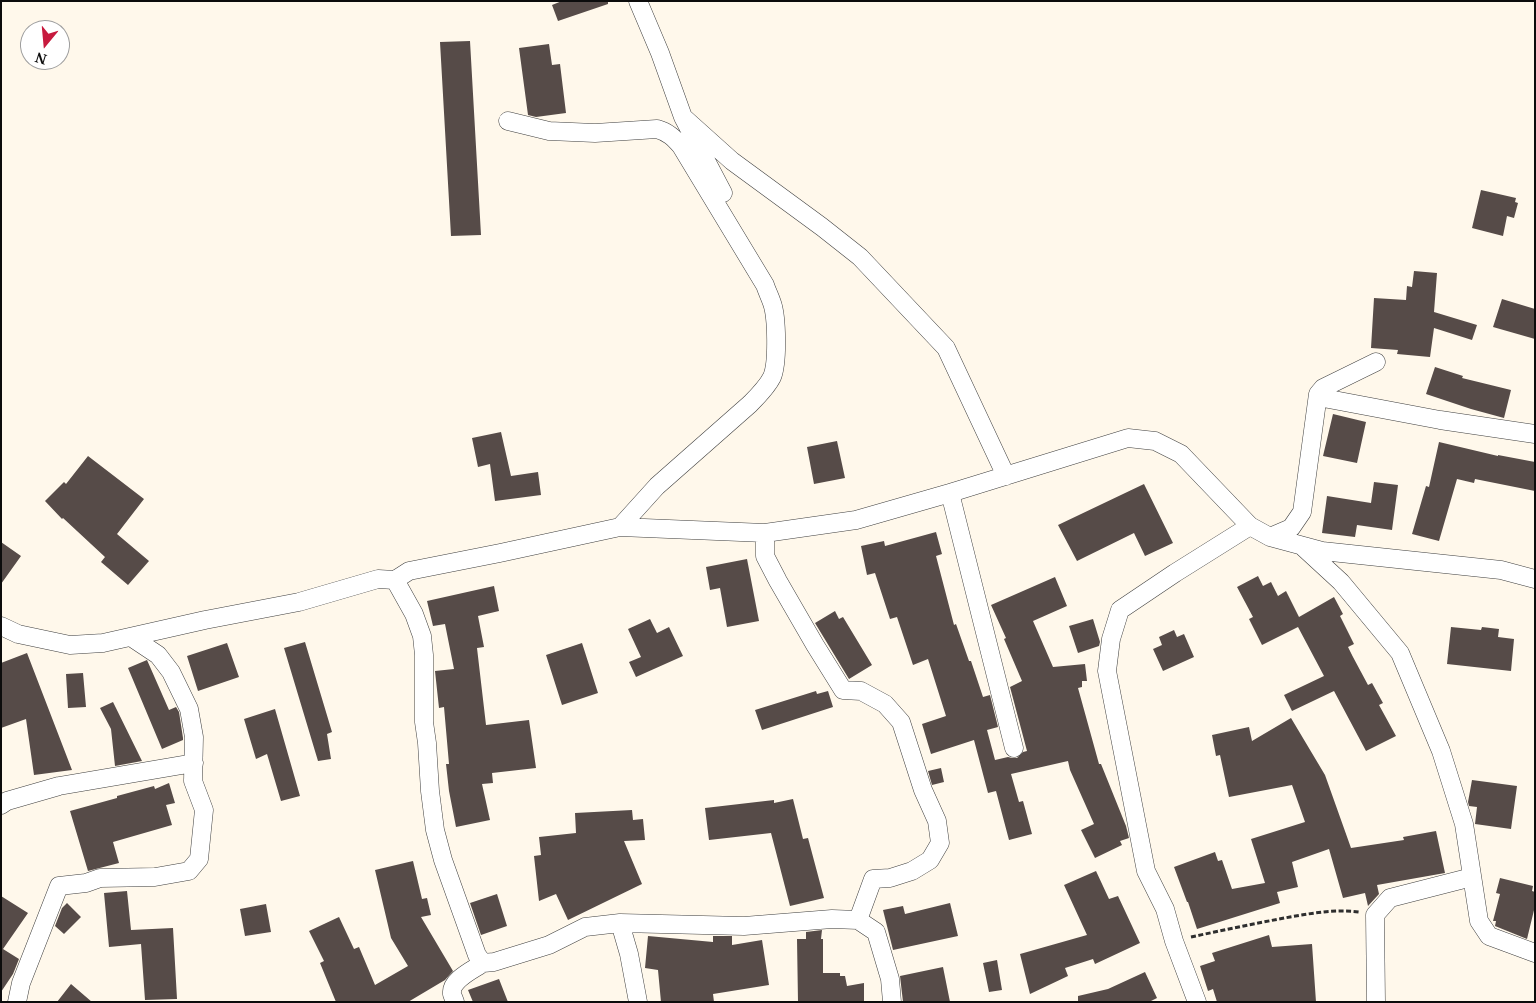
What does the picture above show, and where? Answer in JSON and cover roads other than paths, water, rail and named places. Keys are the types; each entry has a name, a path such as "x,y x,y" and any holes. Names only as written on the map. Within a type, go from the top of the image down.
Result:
{"street":[{"path":"638,1 660,53 683,116 710,170 738,219 751,262"},
{"path":"683,116 732,162 860,257 946,348 1006,476"},
{"path":"508,121 549,131 596,133 657,129 665,131 681,146 765,285 773,304 775,319 775,365 772,377 764,390 657,486 620,527"},
{"path":"1270,537 1291,528 1302,512 1318,394 1323,388 1376,362"},
{"path":"1318,397 1440,420 1535,434"},
{"path":"1,626 18,634 70,645 102,643 205,620 299,602 378,579 395,580 409,571 500,554 620,527 765,533 856,520 1128,438 1155,441 1182,454 1250,526 1270,537 1322,551 1501,570 1535,579"},
{"path":"950,493 1014,748"},
{"path":"1197,1002 1174,941 1165,908 1146,871 1107,671 1111,639 1120,610 1250,526"},
{"path":"765,533 765,556 814,646 843,690 860,691 885,704 901,722 923,790 937,820 940,844 930,860 912,871 890,878 873,879 858,920"},
{"path":"1301,545 1341,582 1400,653 1441,751 1464,824 1479,921 1489,936 1535,953"},
{"path":"395,580 414,614 422,636 424,655 424,722 435,830 443,860 477,955 483,963"},
{"path":"17,1002 21,983 59,886 86,883 100,878 155,877 189,872 198,859 204,810 193,781 194,737 189,709 178,684 158,655 131,637"},
{"path":"1,805 7,801 59,786 194,763"},
{"path":"1376,1002 1375,915 1390,898 1472,876"},
{"path":"455,1002 452,993 457,981 483,963 494,962 549,945 584,927 620,923 744,926 832,919 858,920 876,932 890,979 892,1002"},
{"path":"620,923 631,961 638,1002"}]}
